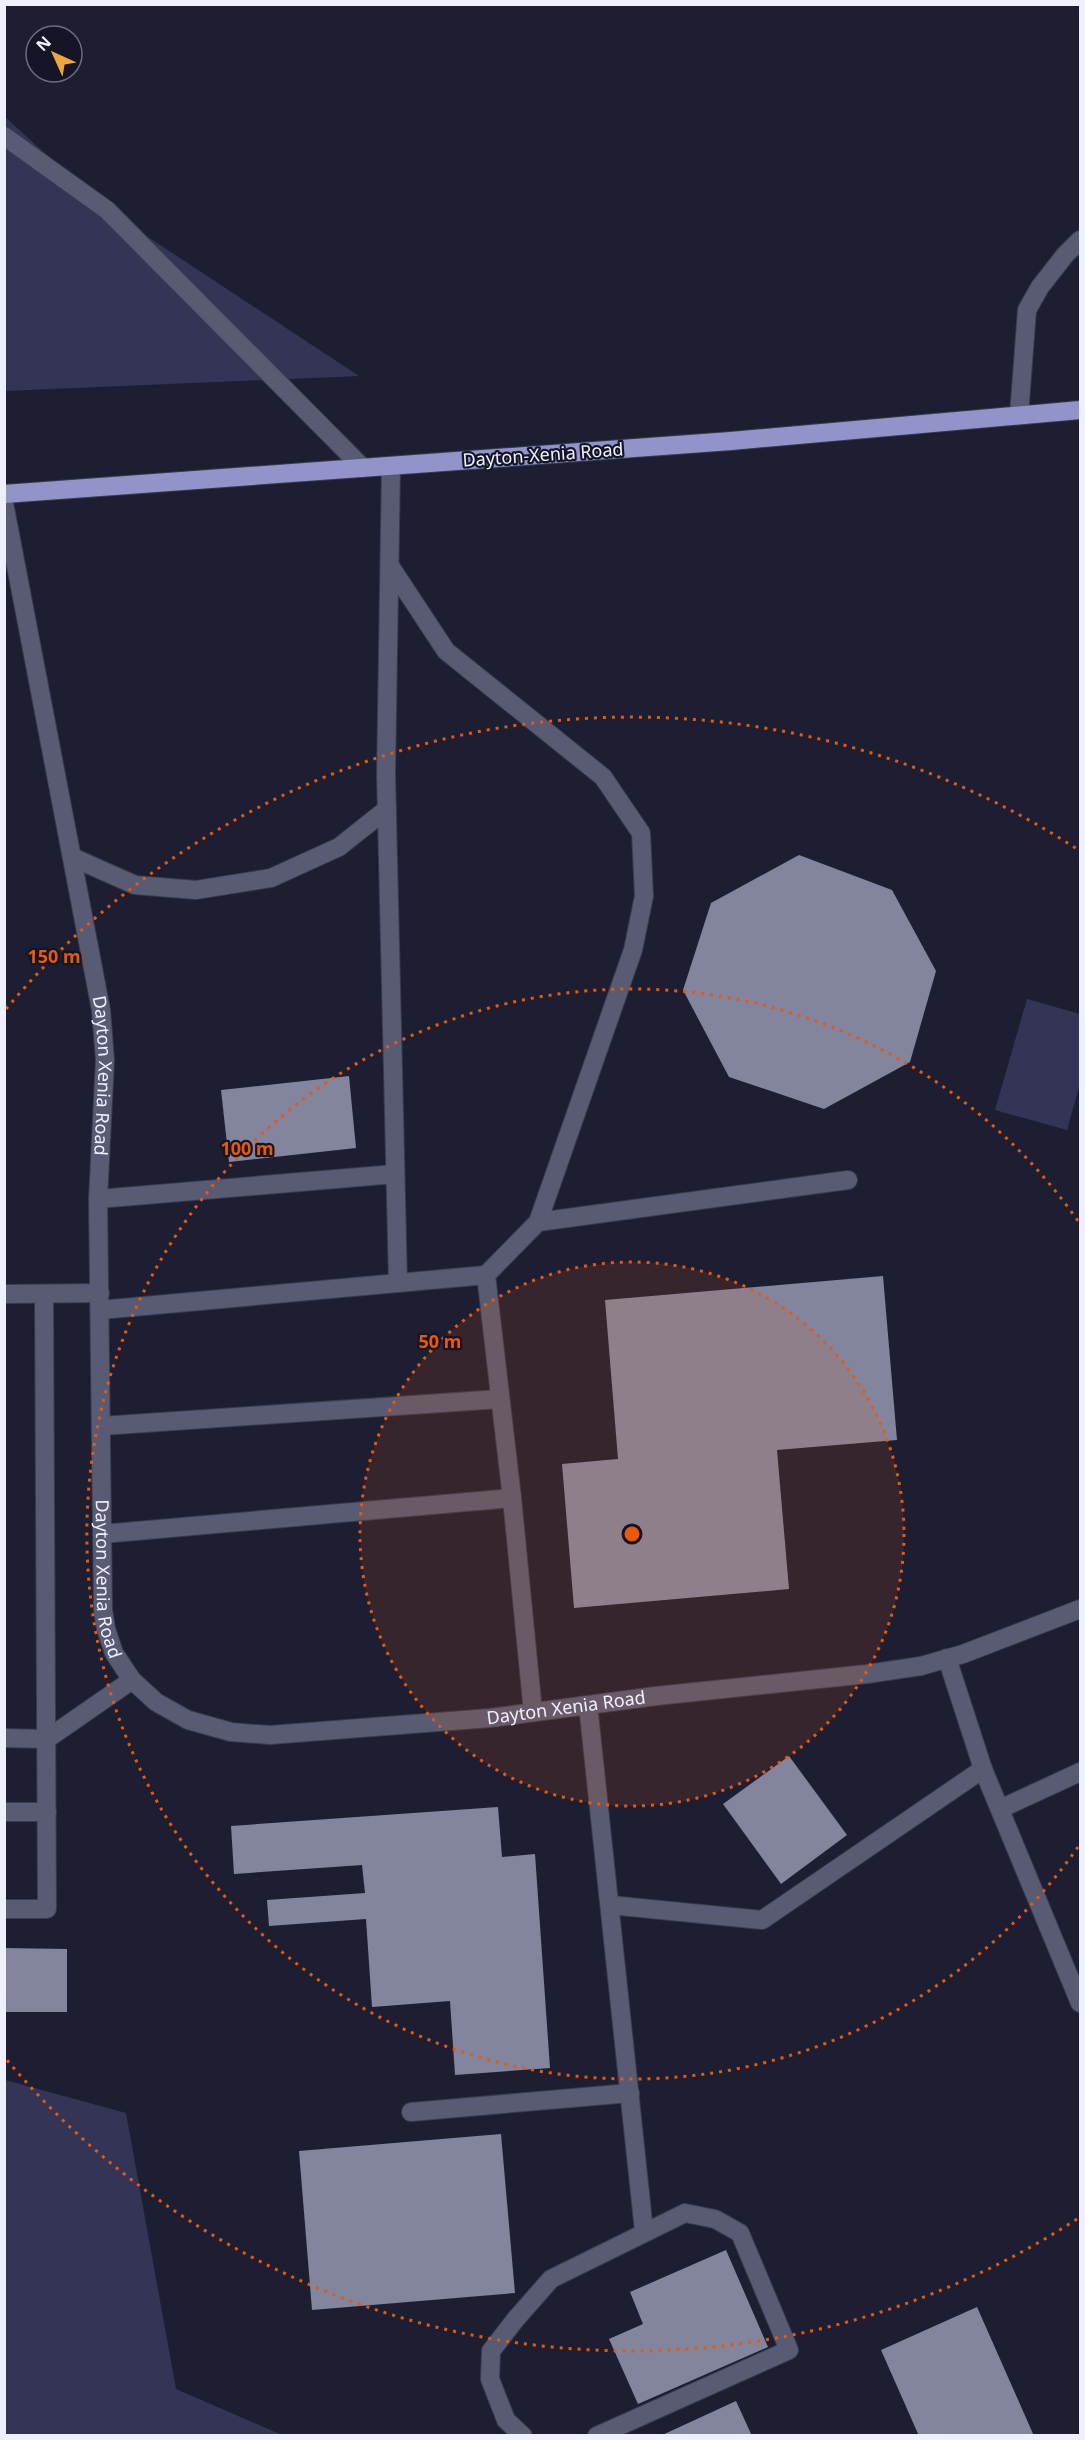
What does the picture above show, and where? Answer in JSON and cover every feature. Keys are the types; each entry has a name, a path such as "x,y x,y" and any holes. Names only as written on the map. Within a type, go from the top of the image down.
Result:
{"main road":[{"name":"Dayton-Xenia Road","path":"4,494 731,441 1080,410"}],"street":[{"path":"4,136 107,210 363,468"},
{"path":"1019,415 1028,310 1040,287 1080,240"},
{"path":"392,466 387,809 398,1283"},
{"name":"Dayton Xenia Road","path":"4,503 101,1010 105,1060 98,1199 103,1610 106,1629 114,1653 132,1680 156,1702 188,1720 231,1732 281,1734 490,1718 921,1666 947,1659 1080,1609"},
{"path":"4,1294 44,1294 100,1301 398,1283 486,1275 538,1222 633,950 644,896 641,833 603,777 446,651 390,566"},
{"path":"72,857 135,885 196,890 271,879 339,847 387,809"},
{"path":"98,1199 395,1174"},
{"path":"538,1222 848,1180"},
{"path":"486,1275 512,1498 533,1712"},
{"path":"4,1909 47,1909 44,1294"},
{"path":"101,1426 500,1399"},
{"path":"102,1534 512,1498"},
{"path":"947,1659 983,1769 1080,2004"},
{"path":"4,1738 46,1739 132,1680"},
{"path":"588,1705 645,2231"},
{"path":"610,1905 762,1920 983,1769"},
{"path":"1000,1809 1080,1772"},
{"path":"4,1812 47,1812"},
{"path":"411,2112 630,2093"},
{"path":"523,2436 506,2420 490,2379 491,2351 551,2279 685,2213 715,2219 740,2234 789,2350 597,2436"}],"shaded area":[{"path":"4,116 107,210 359,376 5,391"},
{"path":"1027,999 1080,1014 1080,1084 1067,1130 995,1110"},
{"path":"5,2080 126,2113 176,2389 282,2435 5,2435"}],"building":[{"path":"799,855 892,890 936,971 910,1062 824,1109 729,1077 683,990 711,903"},
{"path":"349,1076 356,1148 229,1162 221,1090"},
{"path":"883,1276 897,1440 777,1450 789,1589 574,1608 562,1464 618,1459 605,1300"},
{"path":"789,1756 847,1835 781,1884 723,1804"},
{"path":"498,1807 502,1857 535,1854 550,2068 455,2075 450,2001 372,2007 366,1919 269,1926 267,1900 365,1893 362,1865 234,1874 231,1826"},
{"path":"4,1948 67,1949 67,2012 4,2012"},
{"path":"501,2134 515,2293 312,2310 299,2151"},
{"path":"726,2250 768,2347 638,2404 609,2339 643,2324 630,2292"},
{"path":"977,2307 1034,2436 919,2436 881,2350"},
{"path":"736,2401 752,2436 660,2436"}]}
